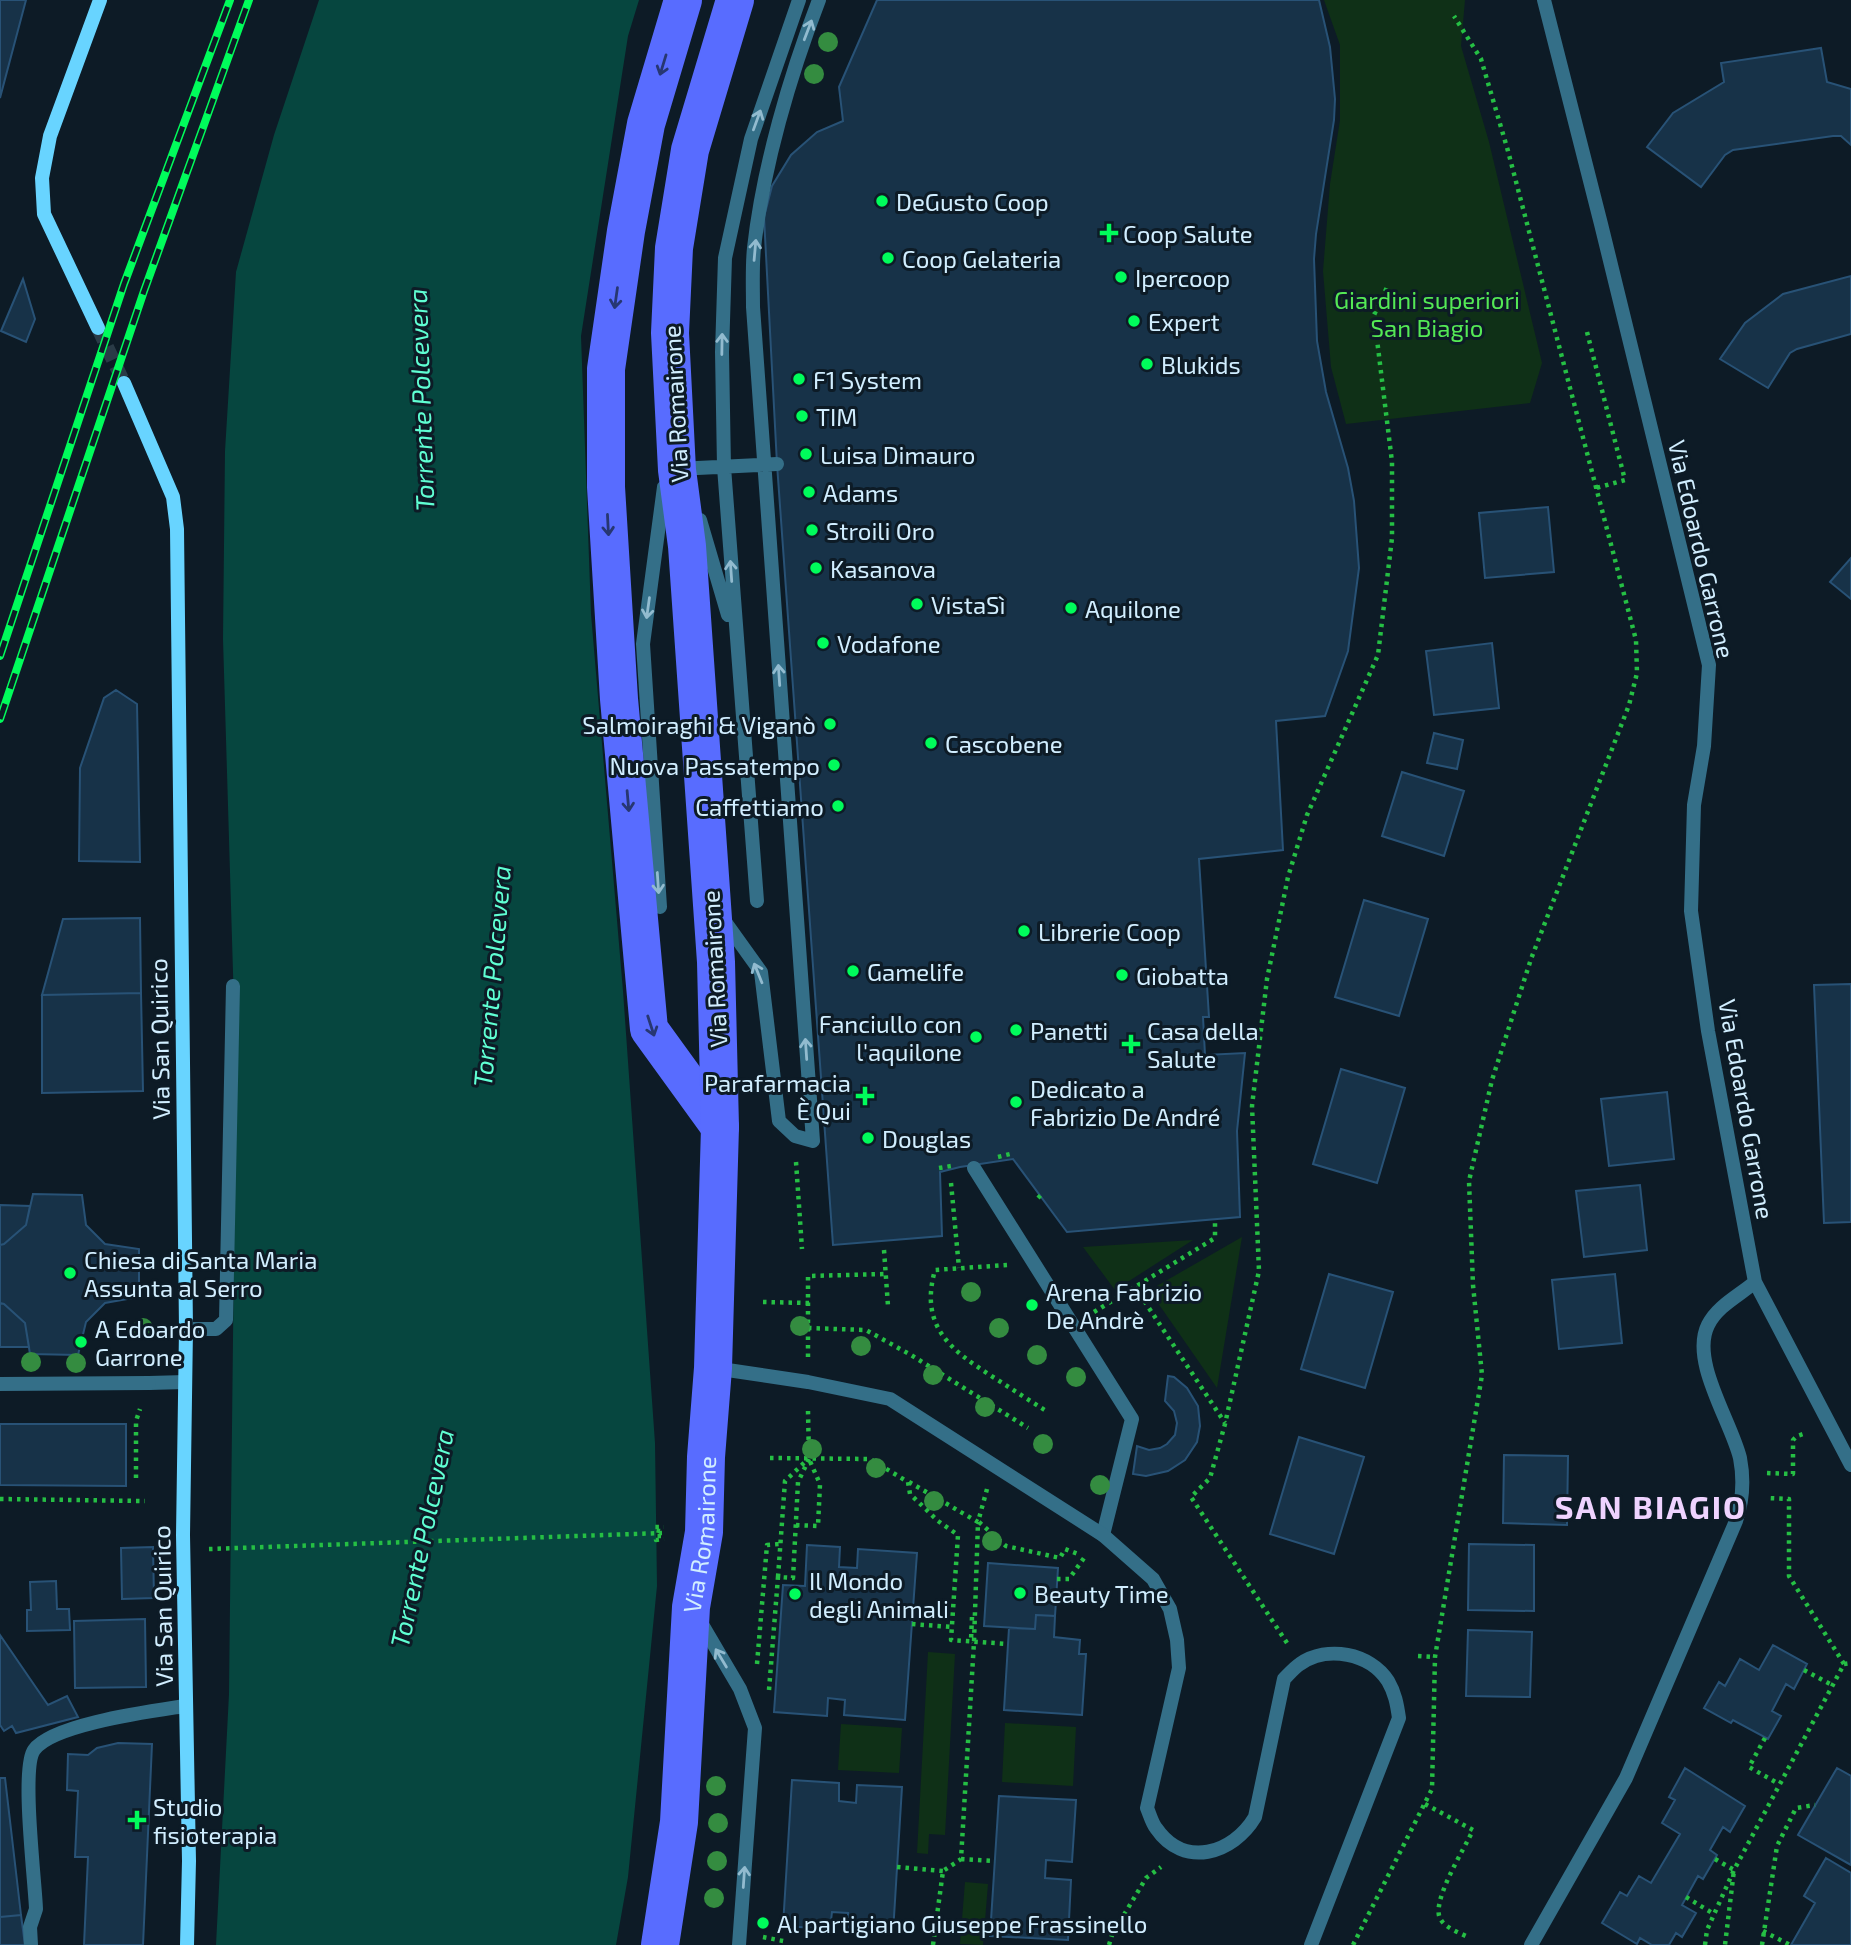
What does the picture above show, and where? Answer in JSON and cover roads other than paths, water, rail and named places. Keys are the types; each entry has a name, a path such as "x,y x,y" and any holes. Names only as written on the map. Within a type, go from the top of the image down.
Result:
{"main road":[{"path":"98,328 44,214 42,178 50,136 100,0"},
{"path":"683,0 646,124 626,231 606,369 606,487 619,699 649,1029 720,1127"},
{"name":"Via Romairone","path":"660,1945 679,1822 691,1607 704,1532 706,1457 713,1368 720,1127 716,962 681,469 673,419 670,333 674,248 690,150 735,0"},
{"name":"Via San Quirico","path":"124,383 173,497 177,529 186,1329 186,1706 189,1861 187,1945"}],"street":[{"path":"757,901 724,467 722,352 725,258 751,139 799,0"},
{"path":"712,905 761,972 779,1121 795,1136 813,1141 771,465 753,307 754,249 764,190 798,55 819,0"},
{"name":"Via Edoardo Garrone","path":"1544,0 1605,237 1709,665 1704,746 1694,805 1691,911 1708,1031 1755,1282 1851,1465"},
{"path":"660,907 643,643 673,419"},
{"path":"735,639 681,469 771,465"},
{"path":"186,1329 216,1329 226,1320 233,986"},
{"path":"974,1168 1132,1419 1102,1535"},
{"path":"1531,1945 1626,1778 1736,1521 1742,1498 1739,1456 1705,1363 1704,1346 1707,1327 1716,1312 1755,1282"},
{"path":"713,1368 808,1382 890,1399 1102,1535 1153,1579 1170,1609 1177,1640 1178,1668 1147,1808 1156,1828 1170,1843 1184,1850 1206,1853 1222,1849 1236,1841 1255,1817 1284,1679 1300,1664 1318,1655 1335,1653 1353,1656 1372,1665 1387,1680 1396,1698 1399,1718 1311,1945"},
{"path":"0,1384 185,1382"},
{"path":"691,1607 740,1689 755,1728 739,1945"},
{"name":"Via San Quirico","path":"32,1945 30,1927 36,1909 28,1777 33,1751 43,1741 75,1727 186,1706"}],"water":[{"name":"Torrente Polcevera","path":"319,0 639,0 628,36 581,336 591,614 623,991 655,1443 657,1586 628,1877 616,1945 216,1945 229,1694 236,1072 223,639 225,451 236,272 274,135"}],"tunnel":[{"path":"98,328 124,383"}],"railway":[{"path":"0,656 124,284 230,0"},
{"path":"0,719 144,291 249,0"}],"place":[{"name":"DeGusto Coop","path":"882,201"},
{"name":"Coop Salute","path":"1109,233"},
{"name":"Coop Gelateria","path":"888,258"},
{"name":"Ipercoop","path":"1121,277"},
{"name":"Expert","path":"1134,321"},
{"name":"Blukids","path":"1147,364"},
{"name":"F1 System","path":"799,379"},
{"name":"TIM","path":"802,416"},
{"name":"Luisa Dimauro","path":"806,454"},
{"name":"Adams","path":"809,492"},
{"name":"Stroili Oro","path":"812,530"},
{"name":"Kasanova","path":"816,568"},
{"name":"VistaSì","path":"917,604"},
{"name":"Aquilone","path":"1071,608"},
{"name":"Vodafone","path":"823,643"},
{"name":"Salmoiraghi & Viganò","path":"830,724"},
{"name":"Cascobene","path":"931,743"},
{"name":"Nuova Passatempo","path":"834,765"},
{"name":"Caffettiamo","path":"838,806"},
{"name":"Librerie Coop","path":"1024,931"},
{"name":"Gamelife","path":"853,971"},
{"name":"Giobatta","path":"1122,975"},
{"name":"Panetti","path":"1016,1030"},
{"name":"Fanciullo con l'aquilone","path":"976,1037"},
{"name":"Casa della Salute","path":"1131,1044"},
{"name":"Parafarmacia È Qui","path":"865,1096"},
{"name":"Dedicato a Fabrizio De André","path":"1016,1102"},
{"name":"Douglas","path":"868,1138"},
{"name":"Chiesa di Santa Maria Assunta al Serro","path":"70,1273"},
{"name":"Arena Fabrizio De Andrè","path":"1032,1305"},
{"name":"A Edoardo Garrone","path":"81,1342"},
{"name":"Beauty Time","path":"1020,1593"},
{"name":"Il Mondo degli Animali","path":"795,1594"},
{"name":"Studio fisioterapia","path":"137,1820"},
{"name":"Al partigiano Giuseppe Frassinello","path":"763,1923"}],"district":[{"name":"SAN BIAGIO","path":"1651,1506"}],"park label":[{"name":"Giardini superiori San Biagio","path":"1427,313"}]}
